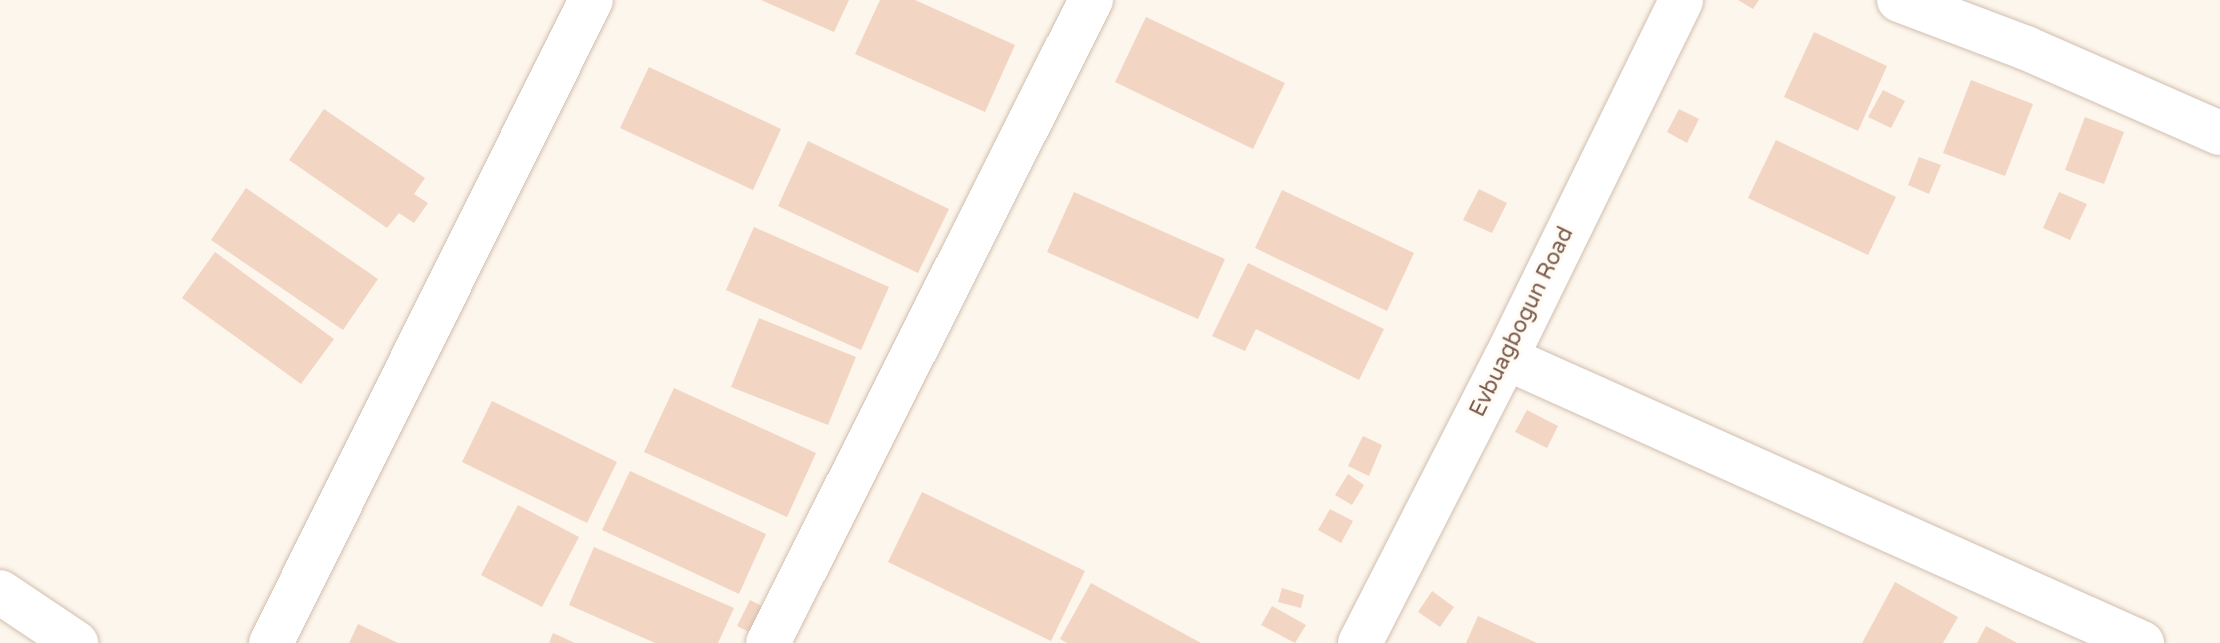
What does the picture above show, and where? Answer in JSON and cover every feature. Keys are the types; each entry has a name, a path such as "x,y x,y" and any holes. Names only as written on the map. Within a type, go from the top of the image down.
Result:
{"street":[{"path":"271,643 591,0"},
{"path":"768,643 1091,0"},
{"name":"Evbuagbogun Road","path":"1360,643 1506,358 1681,0"},
{"path":"1899,0 2026,48 2220,133"},
{"path":"1506,358 2142,643"},
{"path":"0,592 76,643"}],"building":[{"path":"761,0 849,0 834,32"},
{"path":"880,0 915,0 1015,45 985,112 855,54"},
{"path":"1738,0 1759,0 1753,9"},
{"path":"1146,17 1285,83 1253,149 1115,82"},
{"path":"1814,32 1887,66 1858,131 1784,97"},
{"path":"649,67 781,129 753,190 620,128"},
{"path":"1971,80 2033,104 2005,176 1943,153"},
{"path":"1883,90 1905,101 1891,128 1868,117"},
{"path":"324,109 425,178 414,194 428,203 414,223 399,213 387,228 289,160"},
{"path":"1679,109 1699,119 1687,143 1667,132"},
{"path":"2085,117 2124,132 2104,184 2065,170"},
{"path":"1776,140 1896,197 1868,255 1748,198"},
{"path":"808,141 949,209 918,273 778,206"},
{"path":"1919,157 1941,165 1929,194 1908,185"},
{"path":"246,188 378,279 343,330 211,240"},
{"path":"1479,189 1507,203 1492,233 1463,220"},
{"path":"1282,190 1414,253 1387,311 1255,248"},
{"path":"1074,192 1225,259 1198,319 1047,252"},
{"path":"2059,192 2087,204 2070,240 2043,228"},
{"path":"754,227 889,287 861,350 726,290"},
{"path":"215,252 334,339 301,384 182,298"},
{"path":"1248,263 1384,329 1359,380 1256,329 1245,351 1212,336"},
{"path":"759,318 856,357 828,425 731,387"},
{"path":"674,388 816,453 787,517 644,452"},
{"path":"492,401 617,462 587,523 462,462"},
{"path":"1527,410 1558,426 1547,448 1515,432"},
{"path":"1363,436 1382,445 1369,476 1348,466"},
{"path":"630,471 766,534 739,594 602,530"},
{"path":"1348,474 1364,485 1352,505 1335,495"},
{"path":"922,492 1085,571 1051,641 888,562"},
{"path":"518,505 579,537 542,607 481,575"},
{"path":"1330,509 1353,521 1341,543 1318,530"},
{"path":"594,547 734,608 718,643 655,643 569,605"},
{"path":"1895,582 1958,617 1943,643 1862,643"},
{"path":"1091,583 1201,643 1067,643 1060,639"},
{"path":"1282,588 1304,595 1301,608 1278,602"},
{"path":"1432,591 1454,607 1440,627 1418,612"},
{"path":"750,600 768,609 755,635 737,626"},
{"path":"1272,606 1306,625 1295,643 1261,625"},
{"path":"1478,616 1537,643 1466,643"},
{"path":"358,624 398,643 349,643"},
{"path":"1986,626 2017,643 1977,643"},
{"path":"553,633 575,643 549,643"}]}
